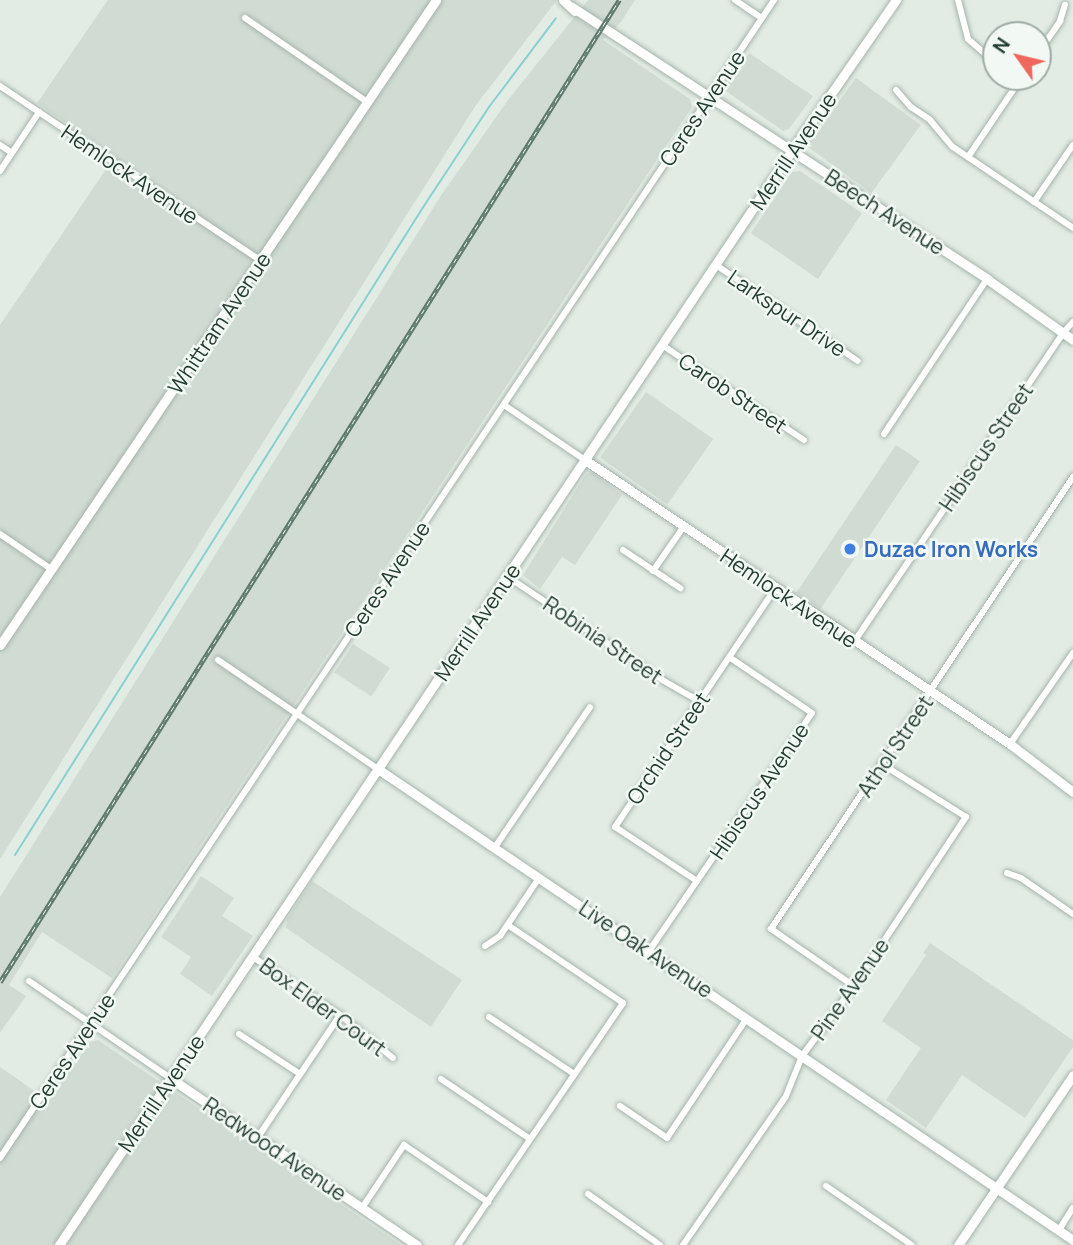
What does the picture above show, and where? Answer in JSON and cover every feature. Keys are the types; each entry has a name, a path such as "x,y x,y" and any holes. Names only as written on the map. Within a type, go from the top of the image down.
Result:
{"street":[{"name":"Whittram Avenue","path":"0,645 436,0"},
{"path":"735,0 762,18"},
{"name":"Ceres Avenue","path":"0,1158 774,0"},
{"name":"Merrill Avenue","path":"59,1245 792,150 896,0"},
{"path":"958,0 968,39 982,51"},
{"name":"Beech Avenue","path":"567,3 987,279 1073,340"},
{"path":"1052,33 1060,21 1065,5"},
{"path":"245,18 367,102"},
{"name":"Hemlock Avenue","path":"0,86 261,261"},
{"path":"896,90 911,107 930,120 953,147 1073,228"},
{"path":"968,157 1011,91"},
{"path":"0,171 39,112"},
{"path":"0,145 12,153"},
{"path":"1034,202 1073,145"},
{"name":"Larkspur Drive","path":"716,265 858,361"},
{"path":"884,434 987,279"},
{"name":"Hibiscus Street","path":"854,642 1073,322"},
{"name":"Carob Street","path":"662,345 804,440"},
{"name":"Hemlock Avenue","path":"504,405 931,694 1010,744 1073,792"},
{"name":"Athol Street","path":"854,986 771,929 931,694 1073,477"},
{"path":"653,571 684,527"},
{"path":"0,534 51,569"},
{"path":"623,550 680,588"},
{"name":"Robinia Street","path":"508,576 664,681 699,701"},
{"name":"Orchid Street","path":"697,881 615,827 775,589"},
{"path":"1010,744 1073,653"},
{"name":"Hibiscus Avenue","path":"649,951 812,713 729,657"},
{"name":"Live Oak Avenue","path":"218,660 1073,1240"},
{"path":"495,847 590,707"},
{"name":"Pine Avenue","path":"683,1245 786,1096 802,1056 854,986 966,817 883,764"},
{"path":"1007,873 1021,878 1073,914"},
{"path":"485,946 500,936 539,878"},
{"path":"458,1245 623,1003 508,925"},
{"name":"Box Elder Court","path":"253,957 340,1015 393,1058"},
{"name":"Redwood Avenue","path":"29,981 417,1245"},
{"path":"258,1137 340,1015"},
{"path":"489,1017 574,1074"},
{"path":"620,1106 667,1138 747,1018"},
{"path":"239,1034 300,1074"},
{"path":"958,1245 1073,1074"},
{"path":"441,1079 530,1139"},
{"path":"362,1208 404,1145 488,1202"},
{"path":"825,1186 912,1245"},
{"path":"588,1194 660,1245"},
{"path":"1059,1230 1073,1208"}],"shaded area":[{"path":"108,0 557,0 476,105 0,859 0,325 115,156 37,103"},
{"path":"588,0 635,0 621,22 603,40 690,99 692,107 112,978 42,932 9,985 26,996 0,1033 0,897 442,194 508,100"},
{"path":"749,53 813,96 789,129 783,131 726,91 726,86"},
{"path":"856,78 921,125 871,193 807,146"},
{"path":"800,171 862,213 818,279 751,233 792,172"},
{"path":"646,392 713,439 667,505 600,458"},
{"path":"896,445 920,461 821,609 796,593"},
{"path":"592,472 622,495 575,565 562,557 540,589 523,575 586,474"},
{"path":"353,644 390,668 371,696 334,673"},
{"path":"201,876 234,898 222,916 253,936 212,996 180,974 191,957 161,937"},
{"path":"312,881 462,980 431,1027 286,928 287,919"},
{"path":"930,943 1073,1040 1073,1047 1025,1118 962,1075 926,1128 886,1100 921,1048 882,1021 926,955 923,953"},
{"path":"98,1040 401,1245 0,1245 0,1067 49,1101 90,1042"}],"waterway":[{"path":"15,855 420,212 489,107 556,18"}],"railway":[{"path":"0,982 619,0"}],"place":[{"name":"Duzac Iron Works","path":"850,549"}]}
